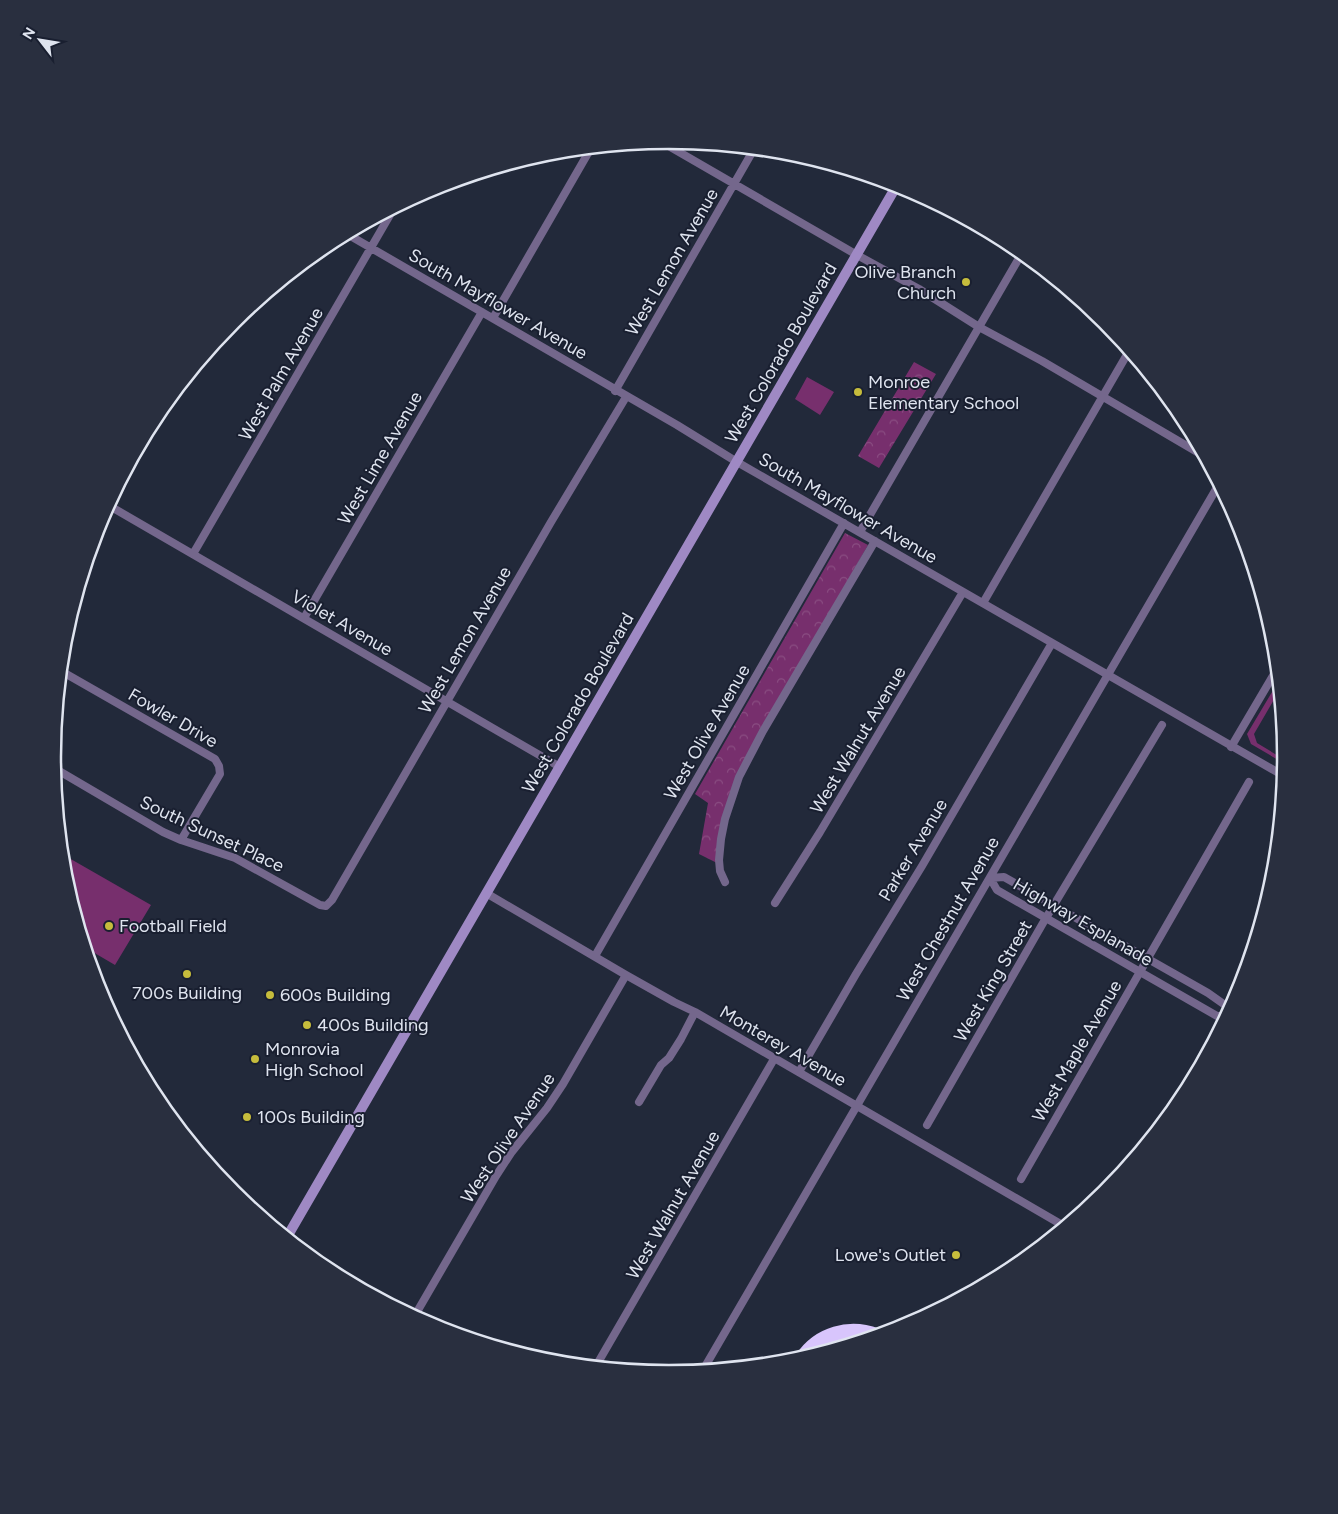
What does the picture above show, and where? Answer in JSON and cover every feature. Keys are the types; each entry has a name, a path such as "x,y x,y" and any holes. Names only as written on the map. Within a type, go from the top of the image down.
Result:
{"highway":[{"path":"812,1347 817,1342 833,1334 852,1330 865,1332"}],"street":[{"path":"674,149 857,256 919,289 979,327 1042,361 1193,450"},
{"path":"493,318 587,154"},
{"name":"West Lemon Avenue","path":"615,391 751,154"},
{"name":"West Colorado Boulevard","path":"290,1232 893,193"},
{"name":"West Palm Avenue","path":"193,554 388,219"},
{"name":"South Mayflower Avenue","path":"354,238 615,391 677,425 737,462 1276,772"},
{"path":"860,532 1018,260"},
{"name":"West Lime Avenue","path":"304,618 482,312"},
{"path":"983,604 1126,356"},
{"name":"West Lemon Avenue","path":"332,900 626,397"},
{"name":"West Chestnut Avenue","path":"707,1363 1215,491"},
{"name":"Violet Avenue","path":"115,509 560,767"},
{"name":"West Olive Avenue","path":"595,956 844,523"},
{"path":"725,882 720,871 721,839 725,819 739,777 763,731 876,541"},
{"name":"West Walnut Avenue","path":"775,903 820,832 964,592"},
{"name":"Parker Avenue","path":"799,1072 1052,643"},
{"name":"Fowler Drive","path":"67,673 216,759 220,774 181,840"},
{"path":"1231,747 1272,678"},
{"name":"West King Street","path":"927,1125 1046,918 1162,725"},
{"name":"South Sunset Place","path":"62,773 163,832 235,858 320,905 326,906 332,900"},
{"name":"West Maple Avenue","path":"1021,1179 1250,782"},
{"name":"Highway Esplanade","path":"1218,1016 998,890 990,878 1004,876 1208,993 1224,1004"},
{"name":"Monterey Avenue","path":"486,893 1059,1223"},
{"name":"West Olive Avenue","path":"418,1310 496,1176 563,1084 626,975"},
{"path":"639,1102 661,1065 669,1058 695,1012"},
{"name":"West Walnut Avenue","path":"599,1361 774,1059"}],"green space":[{"path":"914,362 936,374 879,468 858,456"},
{"path":"807,377 834,392 820,415 795,399"},
{"path":"845,533 868,545 738,776 717,863 699,854 708,803 695,794"},
{"path":"1273,690 1274,700 1254,734 1257,743 1277,755 1277,759 1251,744 1247,734"},
{"name":"Football Field","path":"70,859 151,905 115,965 94,953 82,914"}],"place":[{"name":"Olive Branch Church","path":"966,282"},
{"name":"Monroe Elementary School","path":"858,392"},
{"name":"Football Field","path":"109,926"},
{"name":"700s Building","path":"187,974"},
{"name":"600s Building","path":"270,995"},
{"name":"400s Building","path":"307,1025"},
{"name":"Monrovia High School","path":"255,1059"},
{"name":"100s Building","path":"247,1117"},
{"name":"Lowe's Outlet","path":"956,1255"}]}
